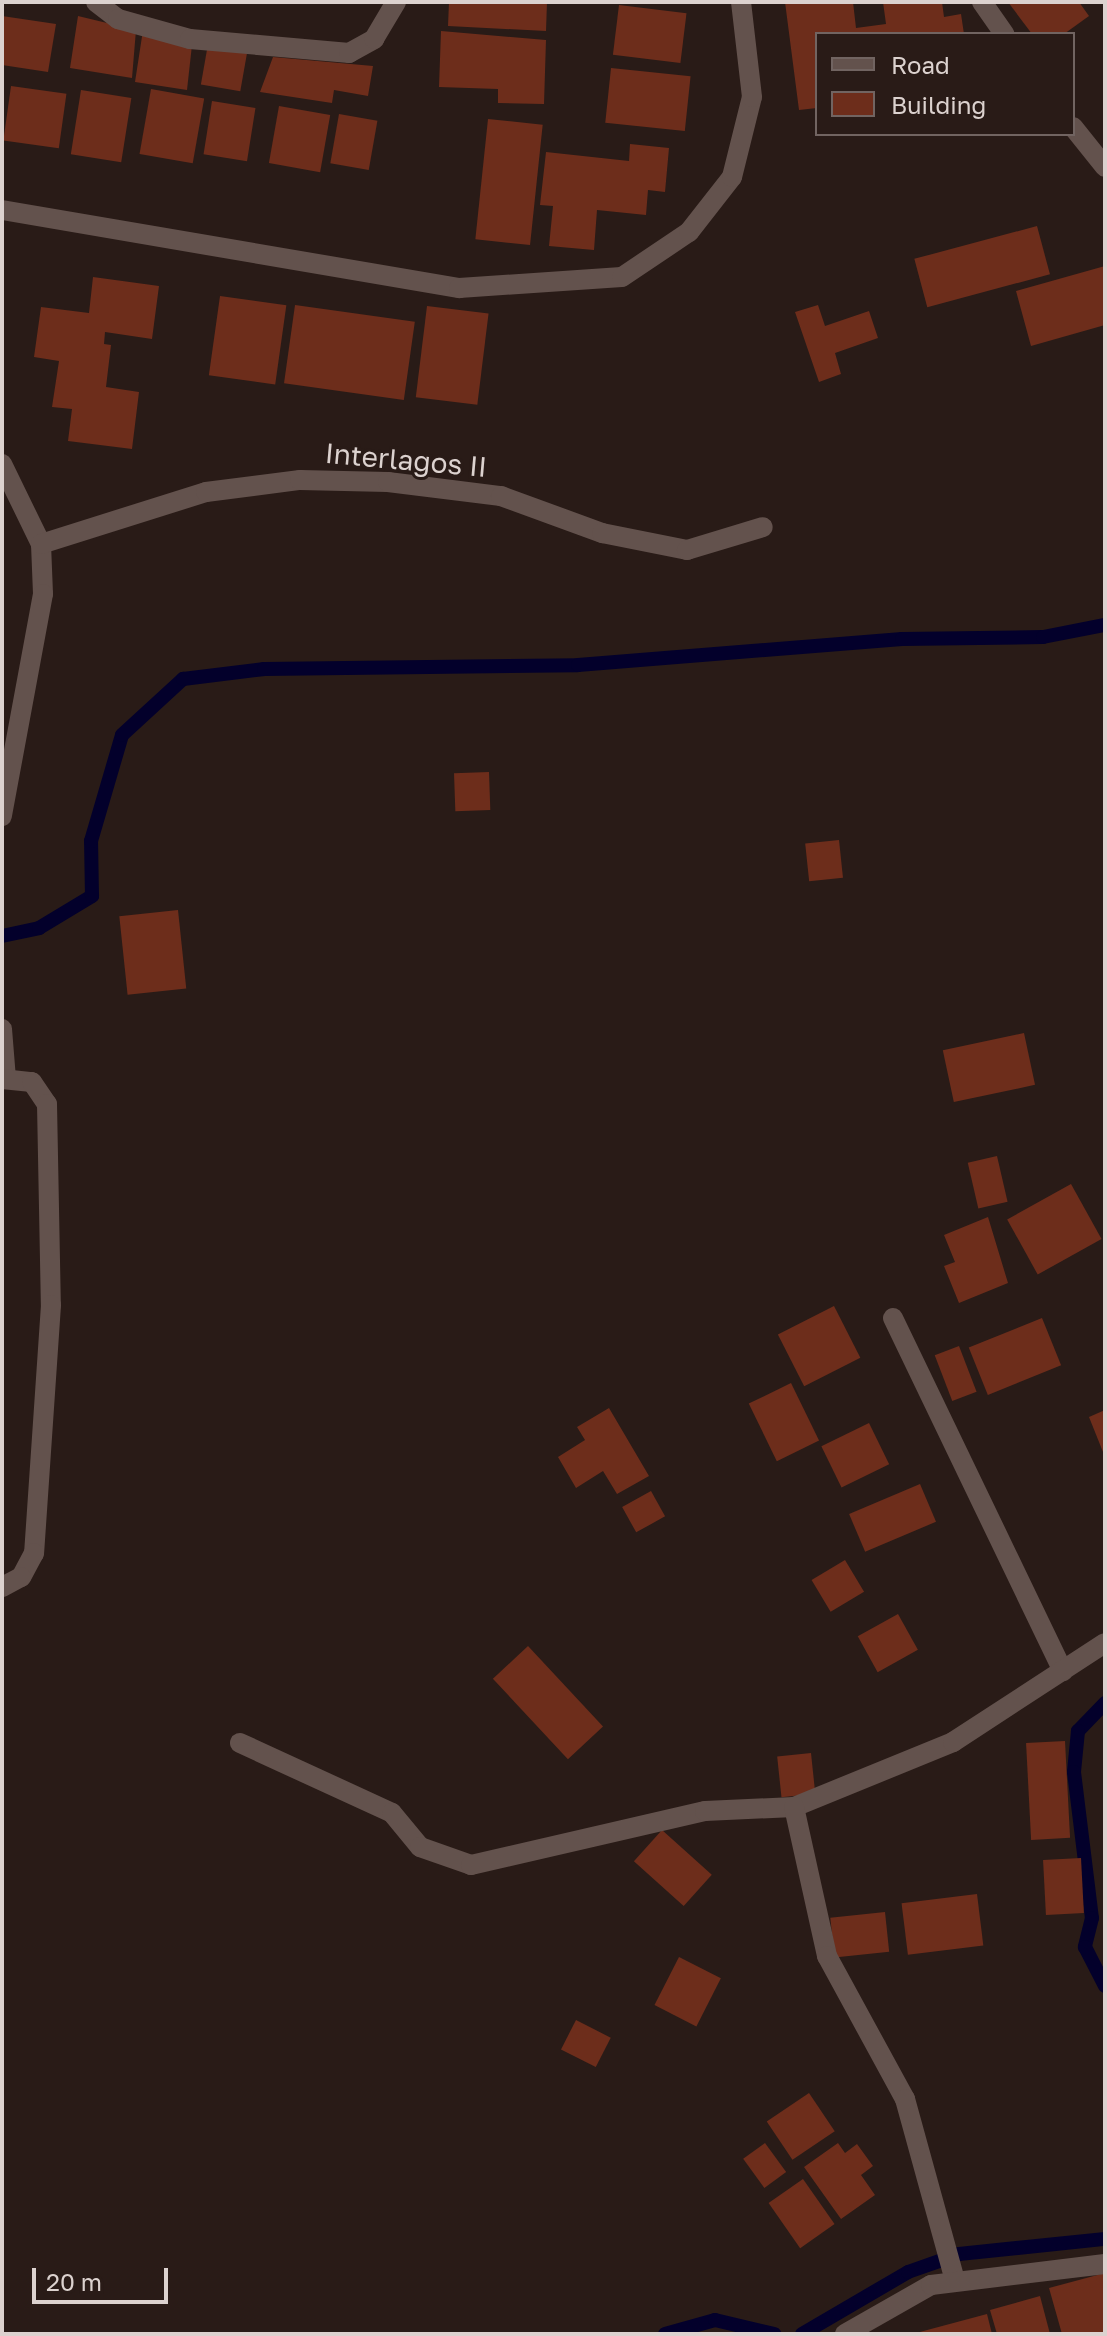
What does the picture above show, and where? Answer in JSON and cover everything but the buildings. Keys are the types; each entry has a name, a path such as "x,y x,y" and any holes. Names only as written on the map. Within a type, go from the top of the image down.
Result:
{"street":[{"path":"96,2 118,19 190,39 349,53 374,39 396,2"},
{"path":"2,210 459,288 622,277 689,232 732,177 752,97 741,2"},
{"path":"982,2 1003,32"},
{"path":"1075,130 1105,167"},
{"path":"2,464 41,544 43,594 2,816"},
{"name":"Interlagos II","path":"41,544 206,492 300,480 388,482 501,496 602,533 687,550 763,527"},
{"path":"2,1029 4,1079 32,1082 47,1104 51,1305 34,1553 21,1577 2,1587"},
{"path":"893,1318 1063,1671"},
{"path":"240,1743 392,1813 420,1847 471,1865 705,1811 794,1807 953,1742 1105,1643"},
{"path":"794,1807 827,1956 905,2099 953,2274"},
{"path":"845,2334 953,2274 1067,2274 1105,2264"}],"waterway":[{"path":"2,936 39,928 92,896 91,841 122,735 183,679 264,669 578,665 902,639 1043,637 1105,625"},
{"path":"1105,1703 1078,1731 1074,1772 1092,1918 1085,1947 1105,1986"},
{"path":"802,2334 908,2272 959,2254 1105,2239"},
{"path":"665,2334 715,2320 774,2334"}]}
